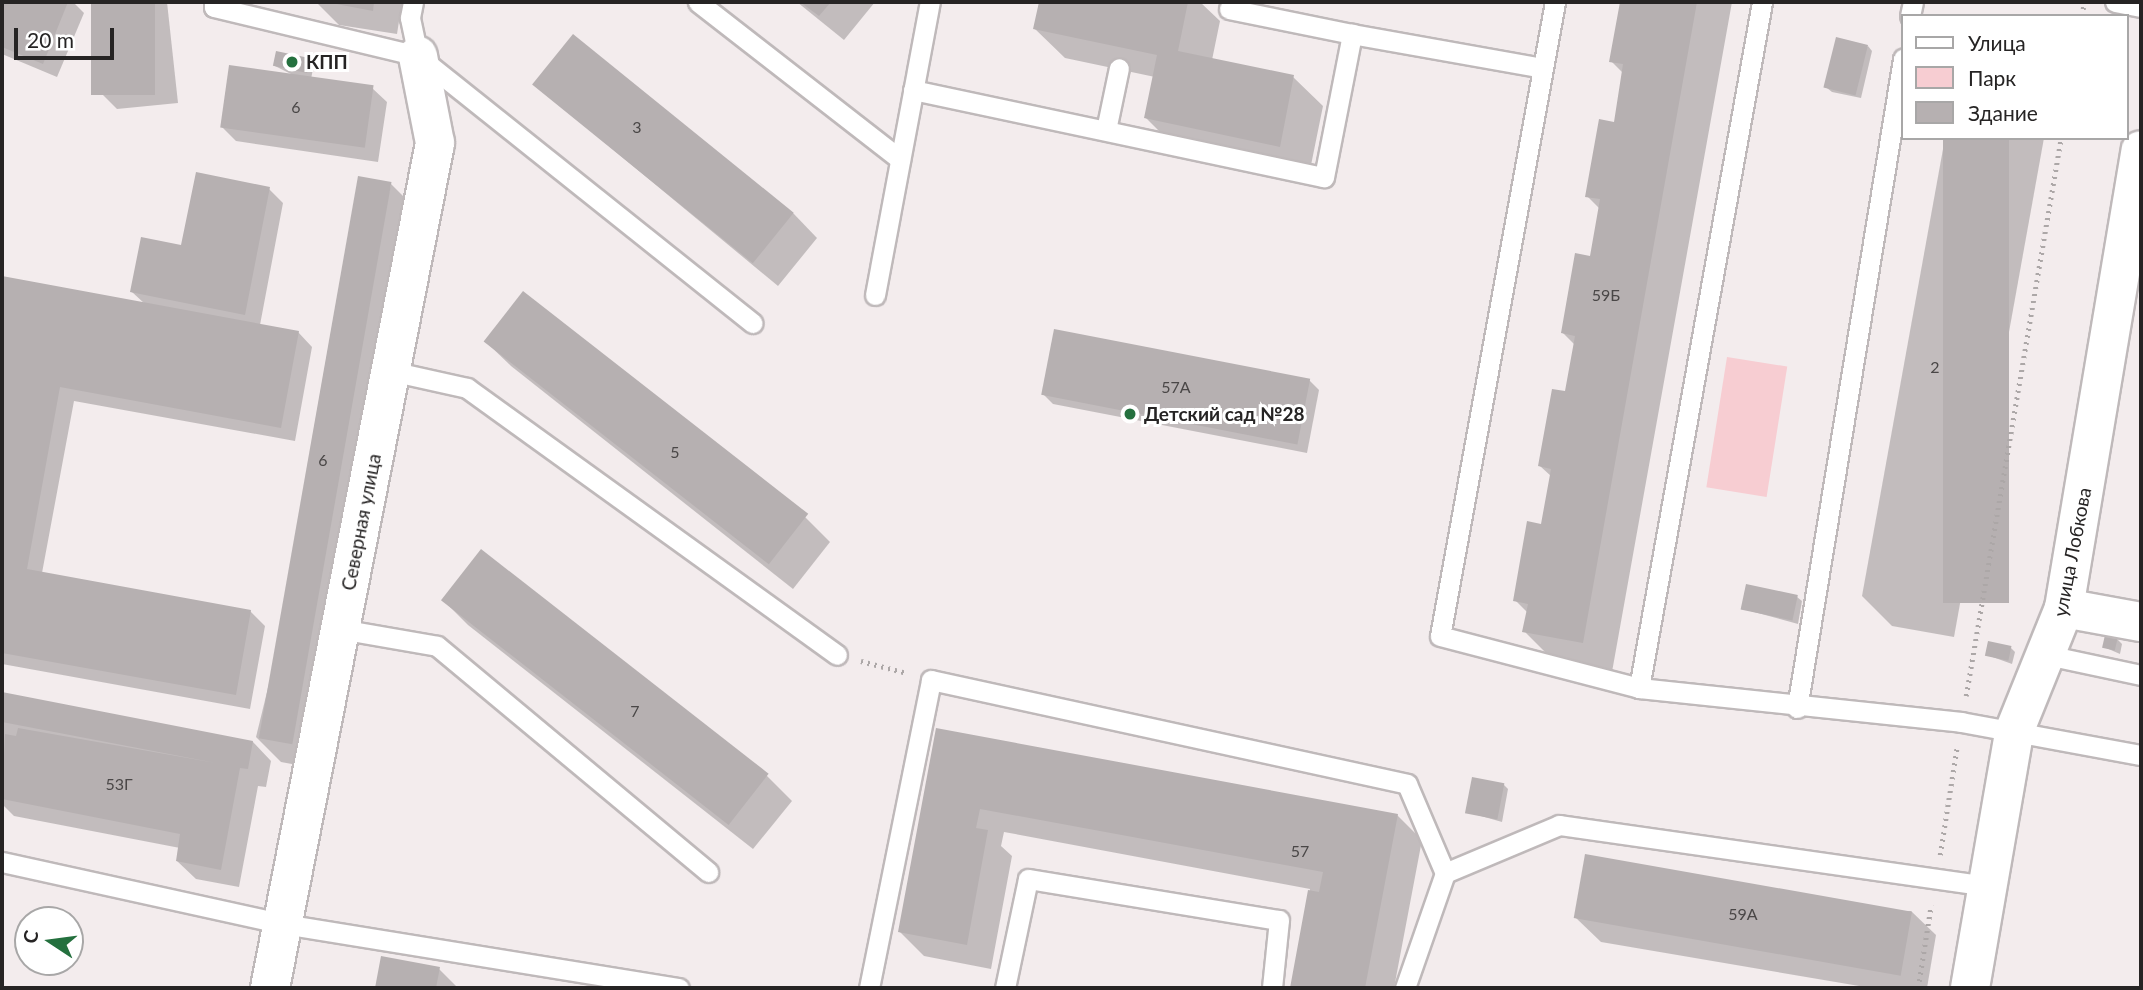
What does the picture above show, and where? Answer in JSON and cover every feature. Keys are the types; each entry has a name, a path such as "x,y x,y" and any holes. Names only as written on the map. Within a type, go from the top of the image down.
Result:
{"street":[{"name":"Северная улица","path":"270,988 435,143 418,56"},
{"name":"улица Лобкова","path":"1970,988 2014,732 2064,608 2141,150"},
{"path":"2064,608 2141,622"}],"lane":[{"path":"214,2 214,7 418,56 752,323"},
{"path":"413,2 410,19 418,56"},
{"path":"698,2 900,159"},
{"path":"875,295 930,2"},
{"path":"1555,2 1440,636 1639,688 1797,708 1961,722 2141,755"},
{"path":"1639,688 1762,2"},
{"path":"2115,2 2141,7"},
{"path":"1229,9 1542,68"},
{"path":"913,90 1324,177 1352,34"},
{"path":"1797,708 1902,65"},
{"path":"1106,130 1119,68"},
{"path":"391,372 467,388 837,655"},
{"path":"341,629 437,646 708,872"},
{"path":"2047,655 2141,675"},
{"path":"869,988 932,680 1407,784 1445,873 1405,988"},
{"path":"1445,873 1559,825 1988,886"},
{"path":"2,862 283,924 679,988"},
{"path":"1005,988 1028,879 1279,920 1272,988"}],"path":[{"path":"1918,988 2061,140"},
{"path":"837,655 932,680"}],"green space":[{"path":"1727,357 1787,367 1767,497 1706,487"}],"building":[{"path":"2,2 68,2 43,64 2,47"},
{"path":"91,2 155,2 155,95 91,95"},
{"path":"326,2 374,2 373,11"},
{"path":"800,2 831,2 819,16"},
{"path":"1039,2 1188,2 1178,51 1294,75 1280,147 1144,118 1157,55 1033,29"},
{"path":"1620,2 1697,2 1583,643 1522,632 1528,604 1513,601 1527,521 1541,524 1551,469 1538,466 1552,389 1565,391 1575,336 1561,333 1575,253 1590,256 1600,199 1585,197 1599,119 1614,122 1623,64 1609,62"},
{"path":"573,34 794,213 753,263 532,85"},
{"path":"1836,37 1868,45 1855,95 1823,87"},
{"name":"КПП","path":"276,51 310,58 307,73 273,66"},
{"path":"229,65 374,85 365,148 220,127"},
{"path":"1943,140 2009,140 2009,603 1943,603"},
{"path":"196,172 270,187 245,315 130,292 141,237 181,245"},
{"path":"358,176 391,182 292,744 259,738"},
{"path":"2,276 299,331 281,428 60,387 27,569 251,610 236,695 2,653"},
{"path":"523,291 808,514 769,564 484,341"},
{"path":"1054,329 1310,379 1297,445 1041,395"},
{"path":"481,549 769,774 729,825 441,600"},
{"path":"1746,584 1798,595 1792,620 1741,609"},
{"path":"2105,635 2118,638 2115,651 2102,648"},
{"path":"1988,641 2011,646 2008,661 1985,656"},
{"path":"2,692 253,741 248,769 240,768 221,870 176,861 180,834 2,799 5,734 16,736 18,728 216,763 2,722"},
{"path":"936,728 1398,814 1365,988 1290,988 1308,890 1319,892 1323,872 980,809 976,828 988,830 967,945 898,932"},
{"path":"1472,777 1504,783 1497,820 1465,813"},
{"path":"1585,854 1912,912 1901,976 1574,918"},
{"path":"381,956 440,967 436,988 375,988"}],"place":[{"name":"КПП","path":"292,62"},
{"name":"Детский сад №28","path":"1130,414"}]}
